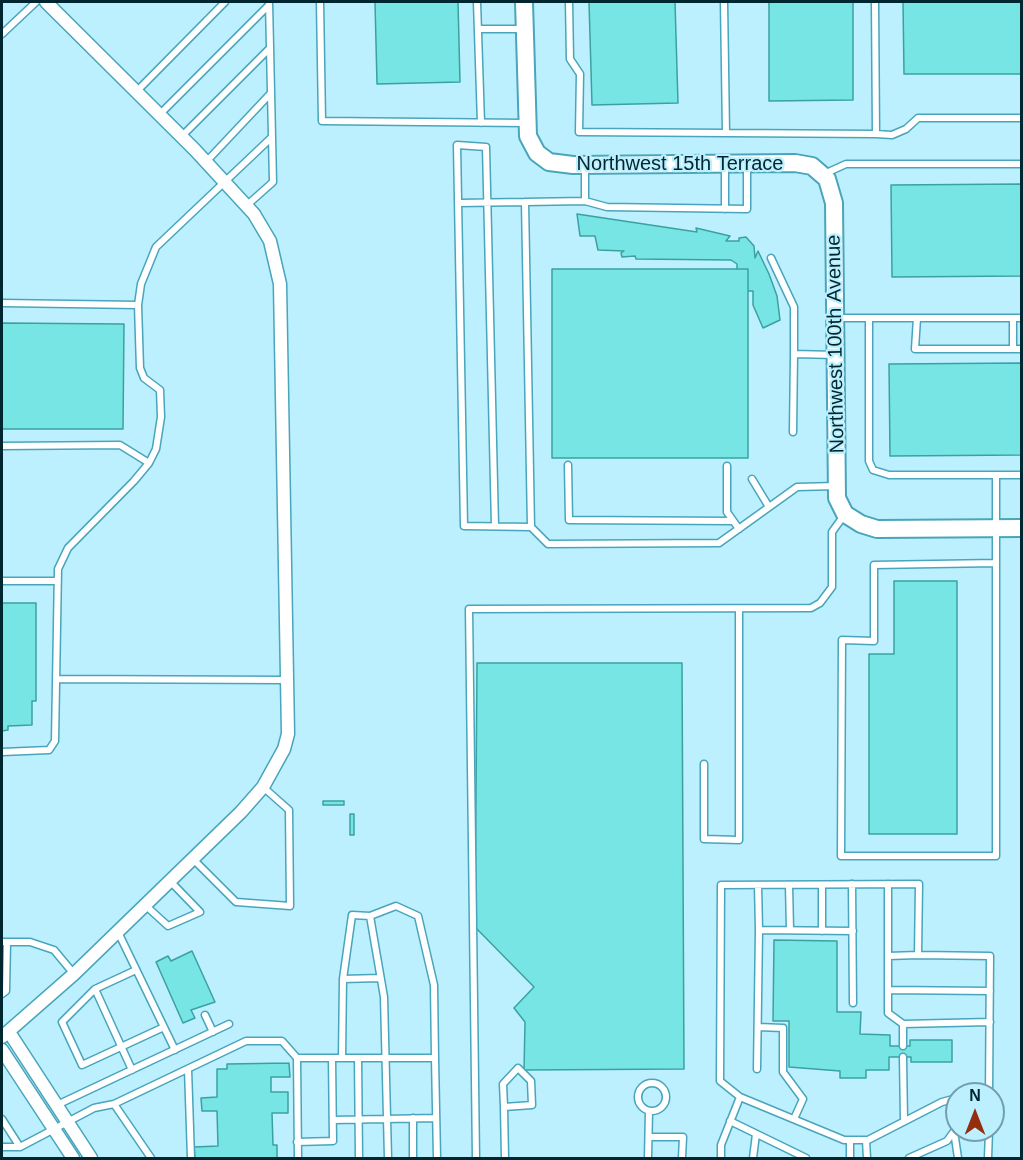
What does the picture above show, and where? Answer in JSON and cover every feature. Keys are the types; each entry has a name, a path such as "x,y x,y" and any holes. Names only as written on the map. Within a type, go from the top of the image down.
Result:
{"street":[{"path":"46,2 137,90 246,206 270,241 280,284 288,734 284,749 263,787 193,859 74,974 5,1034 91,1158"},
{"path":"524,2 527,123"},
{"name":"Northwest 15th Terrace","path":"527,123 530,142 537,153 559,164 804,164 823,174"},
{"name":"Northwest 100th Avenue","path":"823,174 834,194 837,486 840,507 845,514"},
{"path":"845,514 861,524 877,529 1022,528"},
{"path":"2,1050 73,1158"}],"lane":[{"path":"2,34 36,2"},
{"path":"137,90 225,2"},
{"path":"320,2 322,121 527,123"},
{"path":"477,2 481,123"},
{"path":"569,2 570,59 580,74 579,132 892,135 906,129 918,118 1022,118"},
{"path":"724,2 726,133"},
{"path":"875,2 876,134"},
{"path":"246,206 273,182 269,3"},
{"path":"160,114 269,3"},
{"path":"478,30 525,30"},
{"path":"182,136 270,48"},
{"path":"206,162 271,93"},
{"path":"2,752 48,750 55,741 58,569 68,548 149,463 156,449 161,417 160,390 144,378 140,368 138,305 141,284 156,247 272,137"},
{"path":"495,526 486,147 457,145 464,526 531,527 548,544 719,543 797,487 837,486"},
{"path":"724,164 725,208"},
{"path":"458,203 585,201 607,207 747,209 747,164"},
{"path":"823,174 846,164 1022,164"},
{"path":"585,165 585,201"},
{"path":"525,202 531,527"},
{"path":"771,258 794,307 793,432"},
{"path":"2,303 138,305"},
{"path":"835,318 1022,318"},
{"path":"869,318 869,460 873,470 889,475 1022,475"},
{"path":"917,318 915,349 1022,349"},
{"path":"1013,349 1014,318"},
{"path":"794,354 836,355"},
{"path":"2,446 120,445 149,463"},
{"path":"568,465 568,520 733,521"},
{"path":"727,466 727,512 739,529"},
{"path":"996,475 996,528 996,563 996,856 841,856 842,640 874,640 874,566 996,563"},
{"path":"752,479 770,507"},
{"path":"476,1158 469,609 811,608 820,603 832,587 832,532 845,514"},
{"path":"2,581 57,581"},
{"path":"704,764 704,839 739,840 739,609"},
{"path":"56,679 287,680"},
{"path":"193,859 236,902 290,906 289,810 263,787"},
{"path":"145,904 168,926 200,912 170,881"},
{"path":"852,884 853,1003"},
{"path":"888,884 888,1013 903,1024 990,1022"},
{"path":"918,956 919,884 721,885 720,1082 740,1097 844,1140 866,1140 945,1103"},
{"path":"757,1069 758,885"},
{"path":"789,885 790,930"},
{"path":"822,885 822,931"},
{"path":"342,1058 343,979 352,915 370,916 396,906 418,916 434,985 437,1158"},
{"path":"370,916 380,978 386,1058 388,1158"},
{"path":"759,930 853,931"},
{"path":"118,931 175,1050"},
{"path":"2,994 6,991 4,942 30,942 54,950 74,974"},
{"path":"888,956 990,956 989,1082"},
{"path":"136,970 95,989 62,1022 82,1065 164,1027"},
{"path":"343,979 380,978"},
{"path":"95,989 132,1070"},
{"path":"888,990 990,991"},
{"path":"205,1015 213,1032"},
{"path":"56,1105 229,1024"},
{"path":"903,1024 903,1046"},
{"path":"758,1027 783,1028 783,1072 803,1099 794,1119"},
{"path":"2,1147 20,1147 94,1108 114,1104 246,1041 282,1041 297,1058 297,1158"},
{"path":"903,1057 904,1121"},
{"path":"297,1058 435,1058"},
{"path":"297,1142 333,1141 332,1058"},
{"path":"358,1058 359,1158"},
{"path":"504,1107 531,1105 531,1082 518,1068 503,1084 505,1158"},
{"path":"188,1069 191,1158"},
{"path":"655,1083 663,1088 666,1098 658,1110 648,1111 640,1106 637,1096 641,1087 655,1083"},
{"path":"721,1158 721,1145 740,1097"},
{"path":"114,1104 151,1158"},
{"path":"648,1111 648,1158"},
{"path":"413,1118 413,1158"},
{"path":"333,1120 436,1118"},
{"path":"2,1119 20,1147"},
{"path":"730,1121 806,1158"},
{"path":"753,1158 756,1134"},
{"path":"648,1137 683,1137 682,1158"},
{"path":"850,1140 850,1158"},
{"path":"866,1140 867,1158"},
{"path":"909,1158 945,1141"},
{"path":"957,1142 958,1158"},
{"path":"988,1158 989,1142"}],"building":[{"path":"375,2 458,2 460,82 377,84"},
{"path":"589,2 675,2 678,103 592,105"},
{"path":"769,2 853,2 853,100 769,101"},
{"path":"903,2 1022,2 1022,74 904,74"},
{"path":"1022,184 1022,276 892,277 891,185"},
{"path":"577,214 697,232 696,228 730,236 726,241 739,241 739,238 746,237 754,246 755,258 758,251 769,274 777,296 780,320 763,328 753,305 753,291 748,291 748,269 737,269 737,264 731,260 636,259 635,256 622,257 621,253 624,251 598,250 595,236 580,236"},
{"path":"552,269 748,269 748,458 552,458"},
{"path":"2,323 124,324 123,429 2,429"},
{"path":"1022,363 1022,455 890,456 889,364"},
{"path":"894,581 957,581 957,834 869,834 869,654 894,654"},
{"path":"2,603 36,603 36,701 32,701 32,725 8,726 8,730 2,731"},
{"path":"477,663 682,663 684,1069 524,1070 525,1022 514,1008 534,987 475,927"},
{"path":"323,801 344,801 344,805 323,805"},
{"path":"350,814 354,814 354,835 350,835"},
{"path":"774,940 837,941 837,1012 861,1012 860,1034 890,1035 890,1046 910,1046 910,1040 952,1040 952,1062 911,1062 911,1057 889,1057 889,1070 866,1070 866,1078 840,1078 840,1071 789,1067 789,1021 773,1021"},
{"path":"192,951 215,1002 191,1010 195,1018 183,1023 156,962 168,956 171,961"},
{"path":"289,1063 290,1077 271,1077 271,1092 288,1092 288,1113 272,1113 273,1145 277,1145 277,1158 195,1158 194,1147 218,1146 217,1111 202,1111 201,1098 217,1097 217,1069 227,1069 227,1064"}]}
